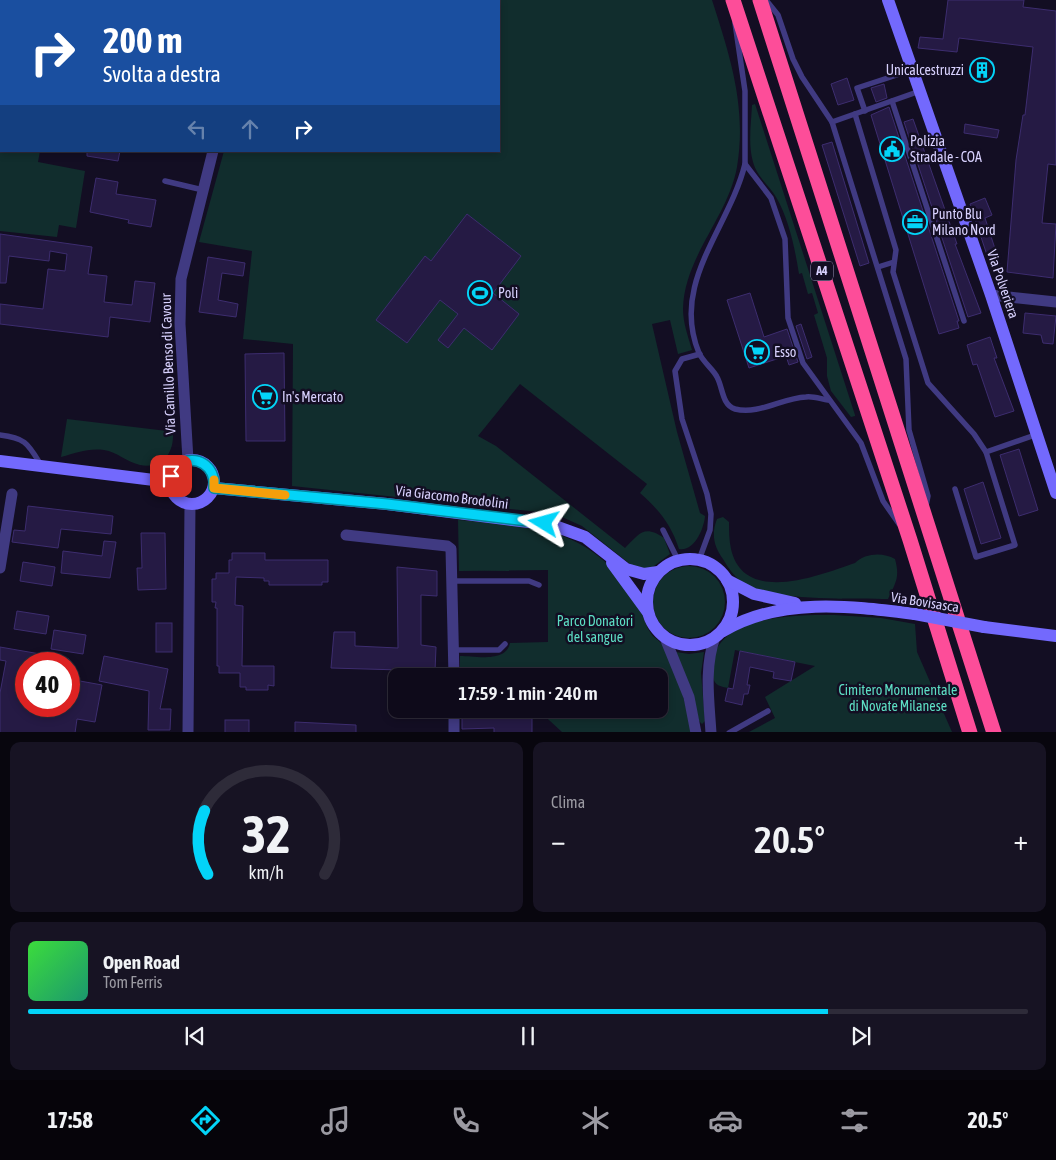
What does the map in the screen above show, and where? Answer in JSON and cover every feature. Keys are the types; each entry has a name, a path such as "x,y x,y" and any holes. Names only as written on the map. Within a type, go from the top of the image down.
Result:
{"highway":[{"name":"A4","path":"760,0 925,510 994,732"},
{"name":"A4","path":"734,2 910,540 970,732"}],"street":[{"name":"Via Polveriera","path":"888,0 991,295 1056,493"},
{"name":"Via Camillo Benso di Cavour","path":"188,460 180,289 213,152"},
{"path":"991,295 1056,302"},
{"path":"0,460 170,482"},
{"path":"188,460 201,462 210,469 213,475 214,488 207,498 190,504 176,496 170,482 174,470 188,460"},
{"name":"Via Giacomo Brodolini","path":"214,488 534,521 569,529 594,542 626,569 644,574 658,572"},
{"path":"0,568 3,527 12,494"},
{"path":"188,732 190,504"},
{"path":"346,535 447,546 451,549 453,556 454,668"},
{"name":"Via Giacomo Brodolini","path":"594,542 636,593 647,611"},
{"path":"698,732 689,697 665,638 652,625 647,611 648,590 658,572 678,560 700,560 715,567 727,580 733,606 729,620 718,635 710,652 708,672 711,732"},
{"name":"Via Bovisasca","path":"727,580 754,594 808,607"},
{"name":"Via Bovisasca","path":"718,635 740,621 764,612 808,607 877,609 1035,635 1056,636"},
{"path":"665,638 685,645 706,642 718,635"},
{"name":"Via Bovisasca","path":"1035,635 1056,643"},
{"path":"454,718 454,732"}],"lane":[{"path":"766,0 778,15 802,77 832,122 878,267 906,359 909,430 928,496 925,510"},
{"path":"734,2 735,29 745,91 745,164 737,191 694,284 691,297 691,320 700,354 717,377 725,401 733,408 749,410 806,397 828,400"},
{"path":"864,110 858,88 912,70"},
{"path":"832,122 920,91"},
{"path":"892,101 964,321"},
{"path":"855,114 896,250 893,272 928,383 974,434 986,452 1015,545 976,557 955,489"},
{"path":"745,164 774,203 784,239 788,318 803,362 828,400 861,443 883,501 910,540"},
{"path":"165,182 203,190"},
{"path":"878,267 894,262"},
{"path":"700,354 682,360 675,371 682,419 710,508 711,523 700,560"},
{"path":"986,452 1038,434"},
{"path":"0,435 19,437 28,444 41,465"},
{"path":"663,530 678,560"},
{"path":"453,581 530,581 539,585"},
{"path":"454,650 499,650 505,644"},
{"path":"729,732 768,711"}],"green space":[{"path":"500,0 712,0 735,82 740,123 737,167 725,203 698,254 685,290 683,314 692,350 678,354 670,320 652,324 677,432 700,513 705,516 700,533 689,547 679,549 664,518 640,493 647,484 520,384 478,436 496,446 625,548 638,535 647,531 664,538 670,554 650,569 635,568 582,526 562,517 539,512 292,486 293,344 243,339 252,251 199,242 224,152 500,152"},
{"path":"755,104 855,416 851,417 831,391 827,376 827,358 814,315 818,313 812,293 808,294 802,273 799,274 791,234 781,206 760,177 753,162 750,134 752,105"},
{"path":"0,152 40,152 38,162 85,171 76,228 59,225 57,237 0,231"},
{"path":"67,419 167,431 173,433 173,441 165,458 155,465 148,466 135,464 104,450 87,450 61,457"},
{"path":"723,517 729,522 731,549 739,566 751,577 767,582 804,579 855,563 869,555 885,555 895,559 897,575 895,584 888,599 813,598 756,589 737,578 717,550 714,530 717,519"},
{"name":"Parco Donatori del sangue","path":"458,520 537,529 560,535 581,544 601,558 619,577 637,601 648,628 653,636 662,644 673,667 681,688 691,732 562,732 547,718 668,718 668,668 460,668 460,656 496,656 503,653 510,643 548,642 548,570 459,571"},
{"path":"696,566 715,576 723,588 725,602 723,616 715,628 703,636 682,638 663,628 655,616 653,595 663,576 675,568"},
{"name":"Cimitero Monumentale di Novate Milanese","path":"834,615 881,618 915,624 917,652 952,732 749,732 775,718 765,697 815,666 735,650 728,688 721,686 716,684 713,679 712,671 715,652 725,638 740,628 758,622 799,616"},
{"path":"676,652 689,654 704,652 701,673 705,721 702,724 699,721 693,694"}],"building":[{"path":"948,0 1024,0 1023,7 1056,11 1056,165 1048,164 1042,223 1056,224 1053,278 1007,272 1016,160 1023,115 1025,115 1033,47 959,38 957,52 918,48 920,37 943,39"},
{"name":"Unicalcestruzzi","path":"973,60 993,62 991,80 971,77"},
{"path":"847,78 854,100 838,105 831,84"},
{"path":"884,84 887,98 876,102 871,88"},
{"name":"Punto Blu Milano Nord","path":"889,107 959,321 957,321 959,328 939,334 871,115"},
{"path":"913,119 957,244 955,244 981,313 968,317 904,122"},
{"path":"965,124 999,130 997,138 964,133"},
{"path":"832,142 869,263 860,266 822,145"},
{"path":"87,152 120,152 118,161 87,156"},
{"path":"96,178 118,182 116,194 156,200 151,227 128,223 129,220 90,212"},
{"path":"985,198 992,215 985,218 1000,264 991,267 970,204"},
{"path":"467,214 521,256 493,293 519,314 492,350 464,328 448,348 438,340 458,314 440,300 407,343 376,320 425,256 431,261"},
{"path":"0,234 92,247 88,274 107,276 104,302 132,305 135,281 155,283 150,322 110,317 108,337 0,324 0,304 43,309 48,269 65,271 67,254 50,251 49,261 9,256 6,283 0,283"},
{"path":"208,257 245,263 243,276 222,273 218,300 238,304 236,317 199,312"},
{"path":"750,293 764,337 787,329 798,362 789,365 786,356 749,368 727,300"},
{"path":"1025,313 1056,316 1053,344 1043,343 1041,335 1023,333"},
{"path":"801,324 812,357 807,359 796,326"},
{"path":"990,337 997,358 994,358 1014,411 995,417 977,364 973,365 967,345"},
{"name":"In's Mercato","path":"284,353 285,441 246,441 245,354"},
{"path":"1019,449 1038,510 1019,516 1000,455"},
{"path":"983,482 1001,538 981,544 964,489"},
{"path":"28,506 113,516 111,534 61,529 58,548 12,542 14,530 25,531"},
{"path":"141,533 165,533 166,589 138,590 137,568 142,568"},
{"path":"104,541 116,542 110,578 61,573 63,551 102,556"},
{"path":"232,553 265,553 265,560 328,560 328,582 322,582 322,585 269,585 269,581 264,581 264,578 236,577 235,605 243,606 242,666 274,666 274,686 268,685 268,690 246,690 246,687 240,687 240,673 219,673 219,666 217,666 217,608 215,608 216,602 212,602 212,579 216,579 216,573 229,573 229,560 232,560"},
{"path":"23,562 55,567 52,586 20,581"},
{"path":"397,567 437,571 437,596 421,595 421,645 436,647 435,668 388,668 388,670 331,668 334,632 355,632 355,646 398,648"},
{"path":"17,611 49,616 46,634 14,629"},
{"path":"156,623 172,623 172,652 156,652"},
{"path":"54,630 86,635 83,654 80,652 51,649"},
{"path":"0,647 29,652 15,652 15,717 80,717 80,681 102,685 95,722 77,719 75,732 0,732 0,693 6,661 0,660"},
{"path":"740,651 795,662 791,681 773,678 774,672 750,667 747,685 750,685 748,694 744,694 742,705 725,701 728,688 733,689"},
{"path":"104,656 168,669 160,709 171,709 170,730 148,730 149,691 99,681"},
{"path":"462,718 532,718 532,732 494,732 494,728 462,729"},
{"path":"225,720 249,720 249,732 225,732"},
{"path":"295,722 356,725 356,732 295,732"}],"slow traffic":[{"path":"214,480 214,488 285,495"}],"place":[{"name":"Unicalcestruzzi","path":"982,70"},
{"name":"Polizia Stradale - COA","path":"892,149"},
{"name":"Punto Blu Milano Nord","path":"915,222"},
{"name":"Polì","path":"480,293"},
{"name":"Esso","path":"757,352"},
{"name":"In's Mercato","path":"265,397"}],"route":[{"path":"171,476 178,465 188,460 195,460 210,469 213,475 214,488 387,504 544,523"}]}
